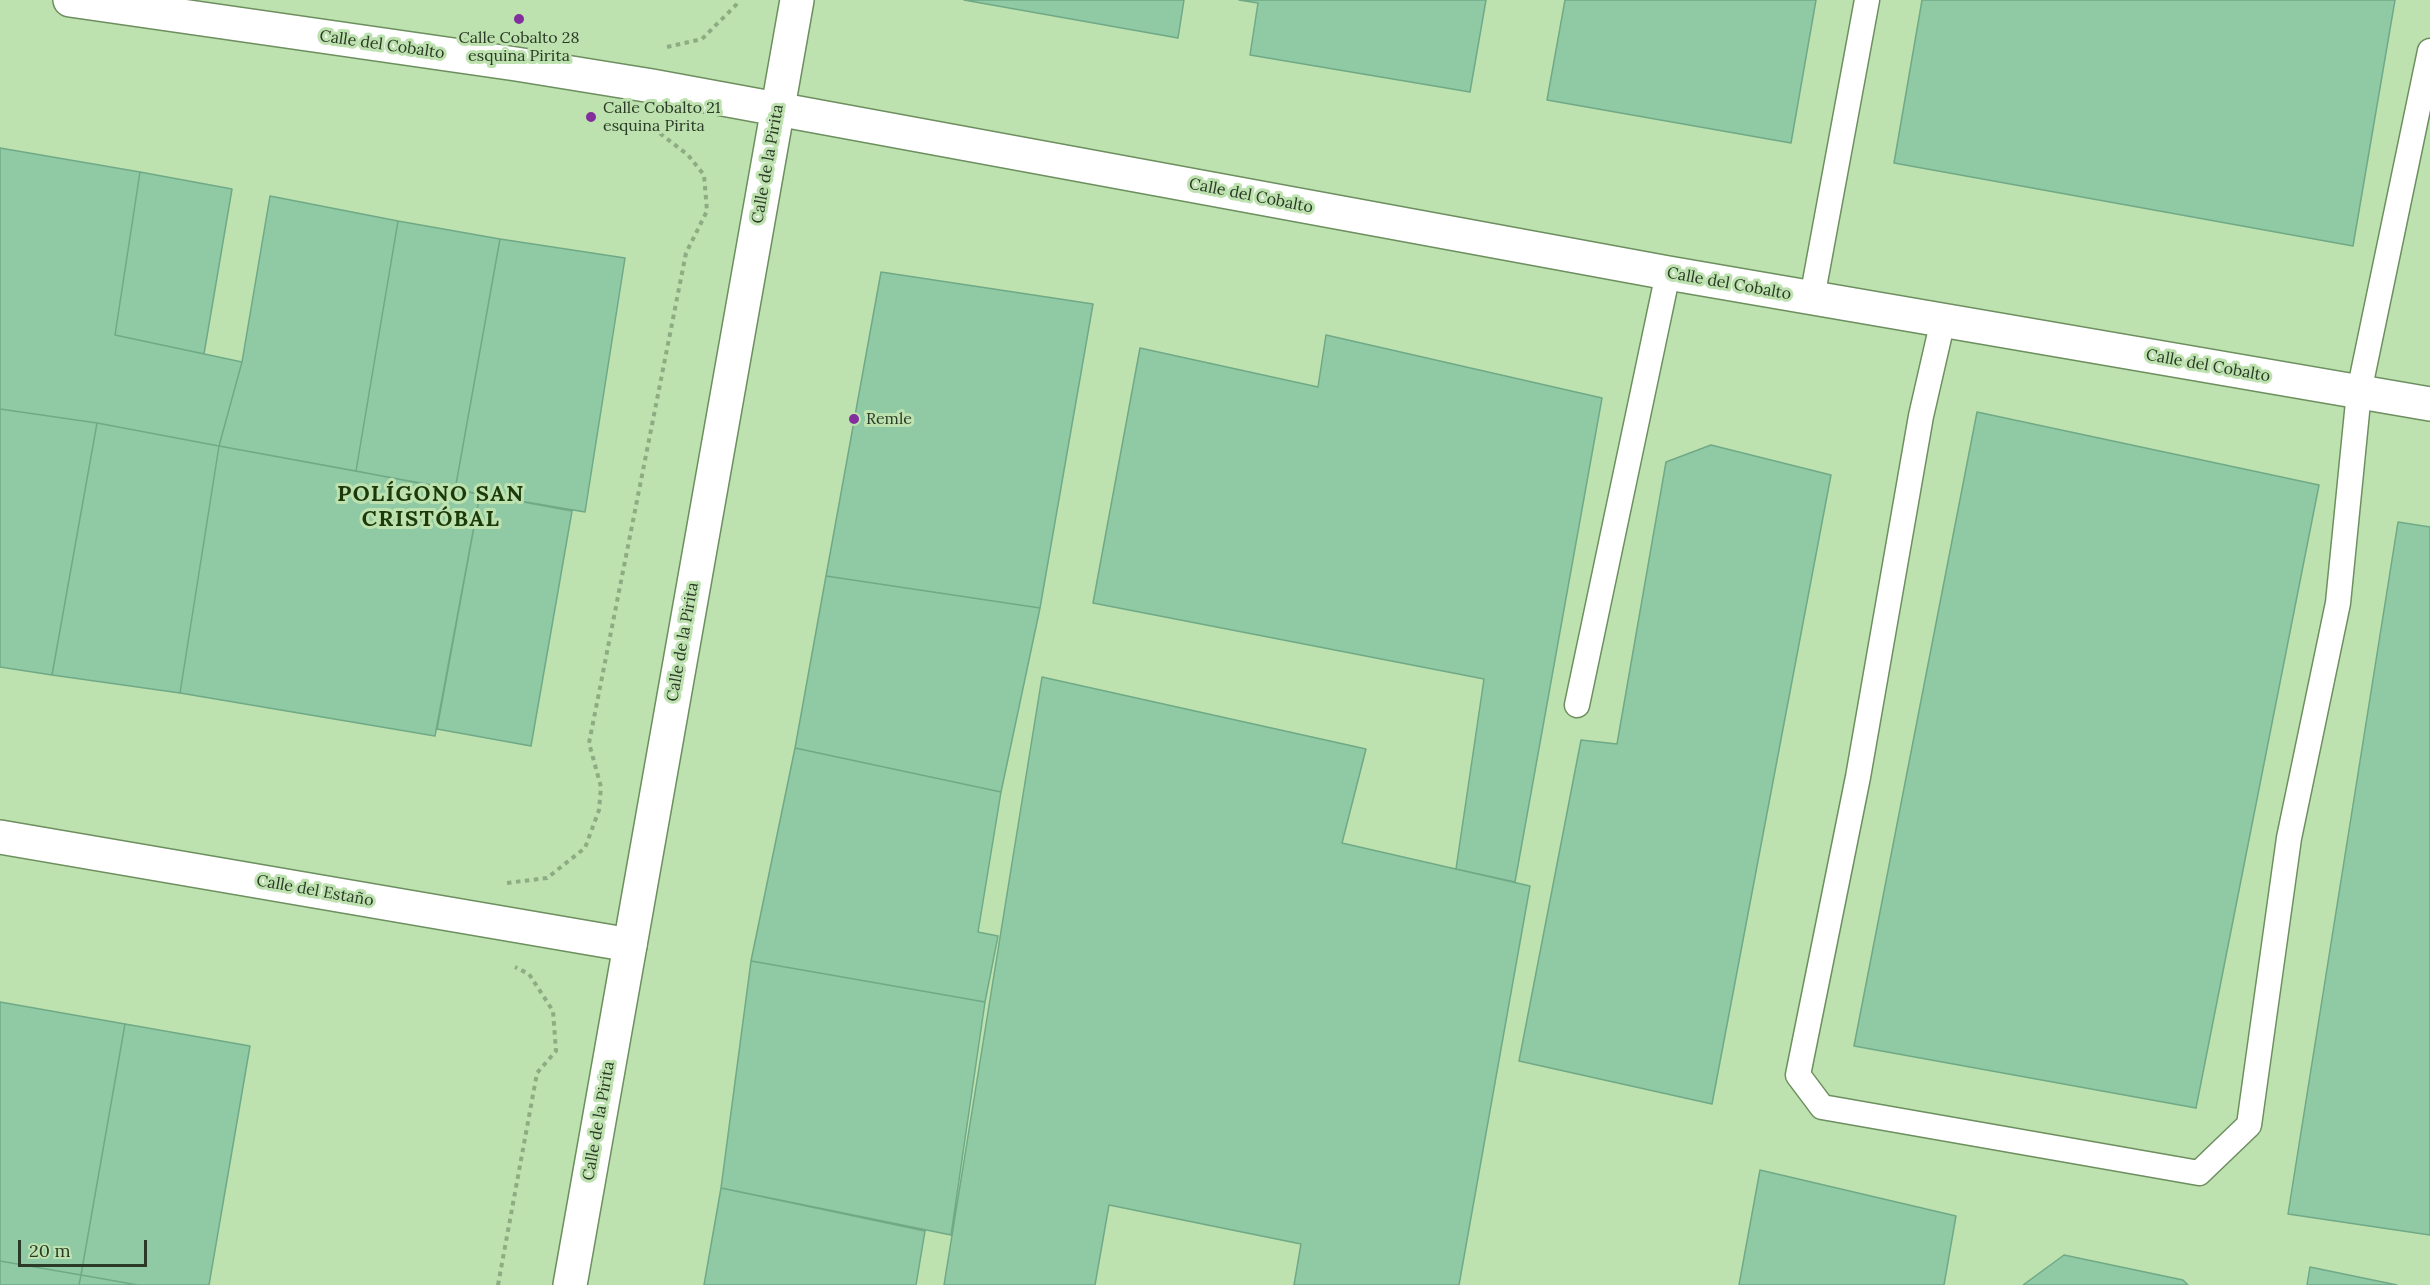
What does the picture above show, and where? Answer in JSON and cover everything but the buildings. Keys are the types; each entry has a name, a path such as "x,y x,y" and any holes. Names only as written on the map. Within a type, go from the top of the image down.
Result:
{"street":[{"name":"Calle de la Pirita","path":"570,1285 797,0"},
{"name":"Calle del Cobalto","path":"90,2 516,64 778,108 1668,273 2430,404"},
{"name":"Calle del Estaño","path":"0,837 630,945"}],"lane":[{"path":"1812,298 1867,0"},
{"path":"1943,320 1921,416 1858,777 1798,1075 1822,1107 2199,1173 2249,1125 2289,838 2338,603 2359,392 2430,51"},
{"path":"1577,705 1668,273"}],"path":[{"path":"659,48 702,39 736,6 738,0"},
{"path":"504,883 547,878 585,848 599,810 601,787 589,743 686,253 706,211 704,175 688,155 646,123"},
{"path":"498,1285 537,1072 555,1051 553,1011 529,974 508,963"}],"place":[{"name":"Calle Cobalto 28 esquina Pirita","path":"519,19"},
{"name":"Calle Cobalto 21 esquina Pirita","path":"591,117"},
{"name":"Remle","path":"854,419"}],"district":[{"name":"POLÍGONO SAN CRISTÓBAL","path":"431,508"}]}
